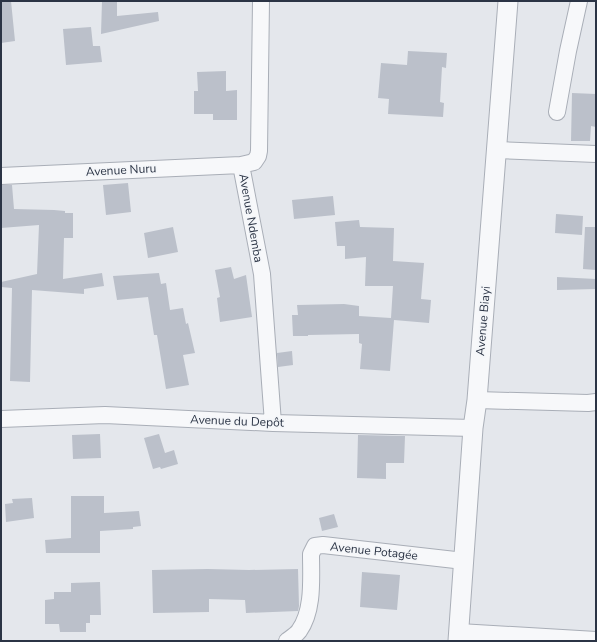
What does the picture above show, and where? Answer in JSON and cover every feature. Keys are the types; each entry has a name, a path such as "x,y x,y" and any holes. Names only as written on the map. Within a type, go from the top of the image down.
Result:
{"street":[{"name":"Avenue Ndemba","path":"261,1 259,151 254,162 241,165 262,274 273,423"},
{"name":"Avenue Biayi","path":"458,636 473,428 477,400 508,1"},
{"path":"557,112 579,1"},
{"path":"497,150 596,154"},
{"name":"Avenue Nuru","path":"1,176 241,165"},
{"path":"477,400 596,402"},
{"name":"Avenue du Depôt","path":"1,419 105,415 273,423 473,428"},
{"name":"Avenue Potagée","path":"287,641 299,631 308,611 310,600 311,554 315,546 323,545 464,561"},
{"path":"458,636 596,640"}],"building":[{"path":"1,1 11,1 15,41 1,43"},
{"path":"102,1 117,1 117,16 158,12 159,21 101,34"},
{"path":"91,27 93,46 100,46 102,62 66,65 63,29"},
{"path":"408,51 447,53 446,68 442,67 440,102 444,103 443,117 388,114 389,99 378,98 381,63 407,65"},
{"path":"226,71 226,91 237,90 237,120 213,120 213,114 194,114 194,91 198,91 197,72"},
{"path":"572,93 596,94 596,127 591,126 590,141 571,141"},
{"path":"128,183 131,212 106,215 103,185"},
{"path":"1,185 12,185 14,209 54,210 65,211 65,213 73,213 73,238 64,238 63,279 102,273 104,286 84,289 84,294 32,290 30,382 10,381 12,288 1,287 1,282 37,274 39,225 1,228"},
{"path":"333,196 335,215 294,219 292,200"},
{"path":"556,214 583,216 582,235 555,233"},
{"path":"359,220 360,227 394,228 393,261 424,263 421,299 431,300 429,323 394,320 390,371 360,369 362,344 359,343 359,334 293,336 292,315 298,315 297,305 344,304 359,306 359,316 391,318 393,286 365,286 366,257 345,259 345,246 337,246 335,222"},
{"path":"173,227 178,252 148,258 144,233"},
{"path":"585,227 596,227 596,270 583,269"},
{"path":"231,267 234,279 246,275 252,317 220,322 217,298 220,297 215,270"},
{"path":"159,273 161,284 166,283 170,310 183,308 186,324 188,323 195,353 183,355 189,385 166,389 157,335 154,335 148,297 117,300 113,276"},
{"path":"557,277 596,279 596,289 557,290"},
{"path":"292,351 293,365 278,367 277,353"},
{"path":"100,434 101,458 73,459 72,435"},
{"path":"159,434 165,453 174,450 178,464 161,469 160,467 153,469 144,438"},
{"path":"358,435 405,436 404,463 386,463 386,479 357,478"},
{"path":"71,496 104,496 104,513 139,511 141,526 133,527 133,529 100,531 100,553 46,553 45,540 71,538"},
{"path":"32,498 34,518 6,522 5,504 13,503 12,499"},
{"path":"334,514 338,527 322,531 319,518"},
{"path":"298,569 298,611 246,613 245,600 209,599 209,612 153,613 152,570"},
{"path":"362,572 400,575 397,610 360,607"},
{"path":"100,582 101,615 90,615 90,623 86,623 86,632 60,632 59,624 45,624 45,600 54,599 54,592 71,592 71,583"}]}
